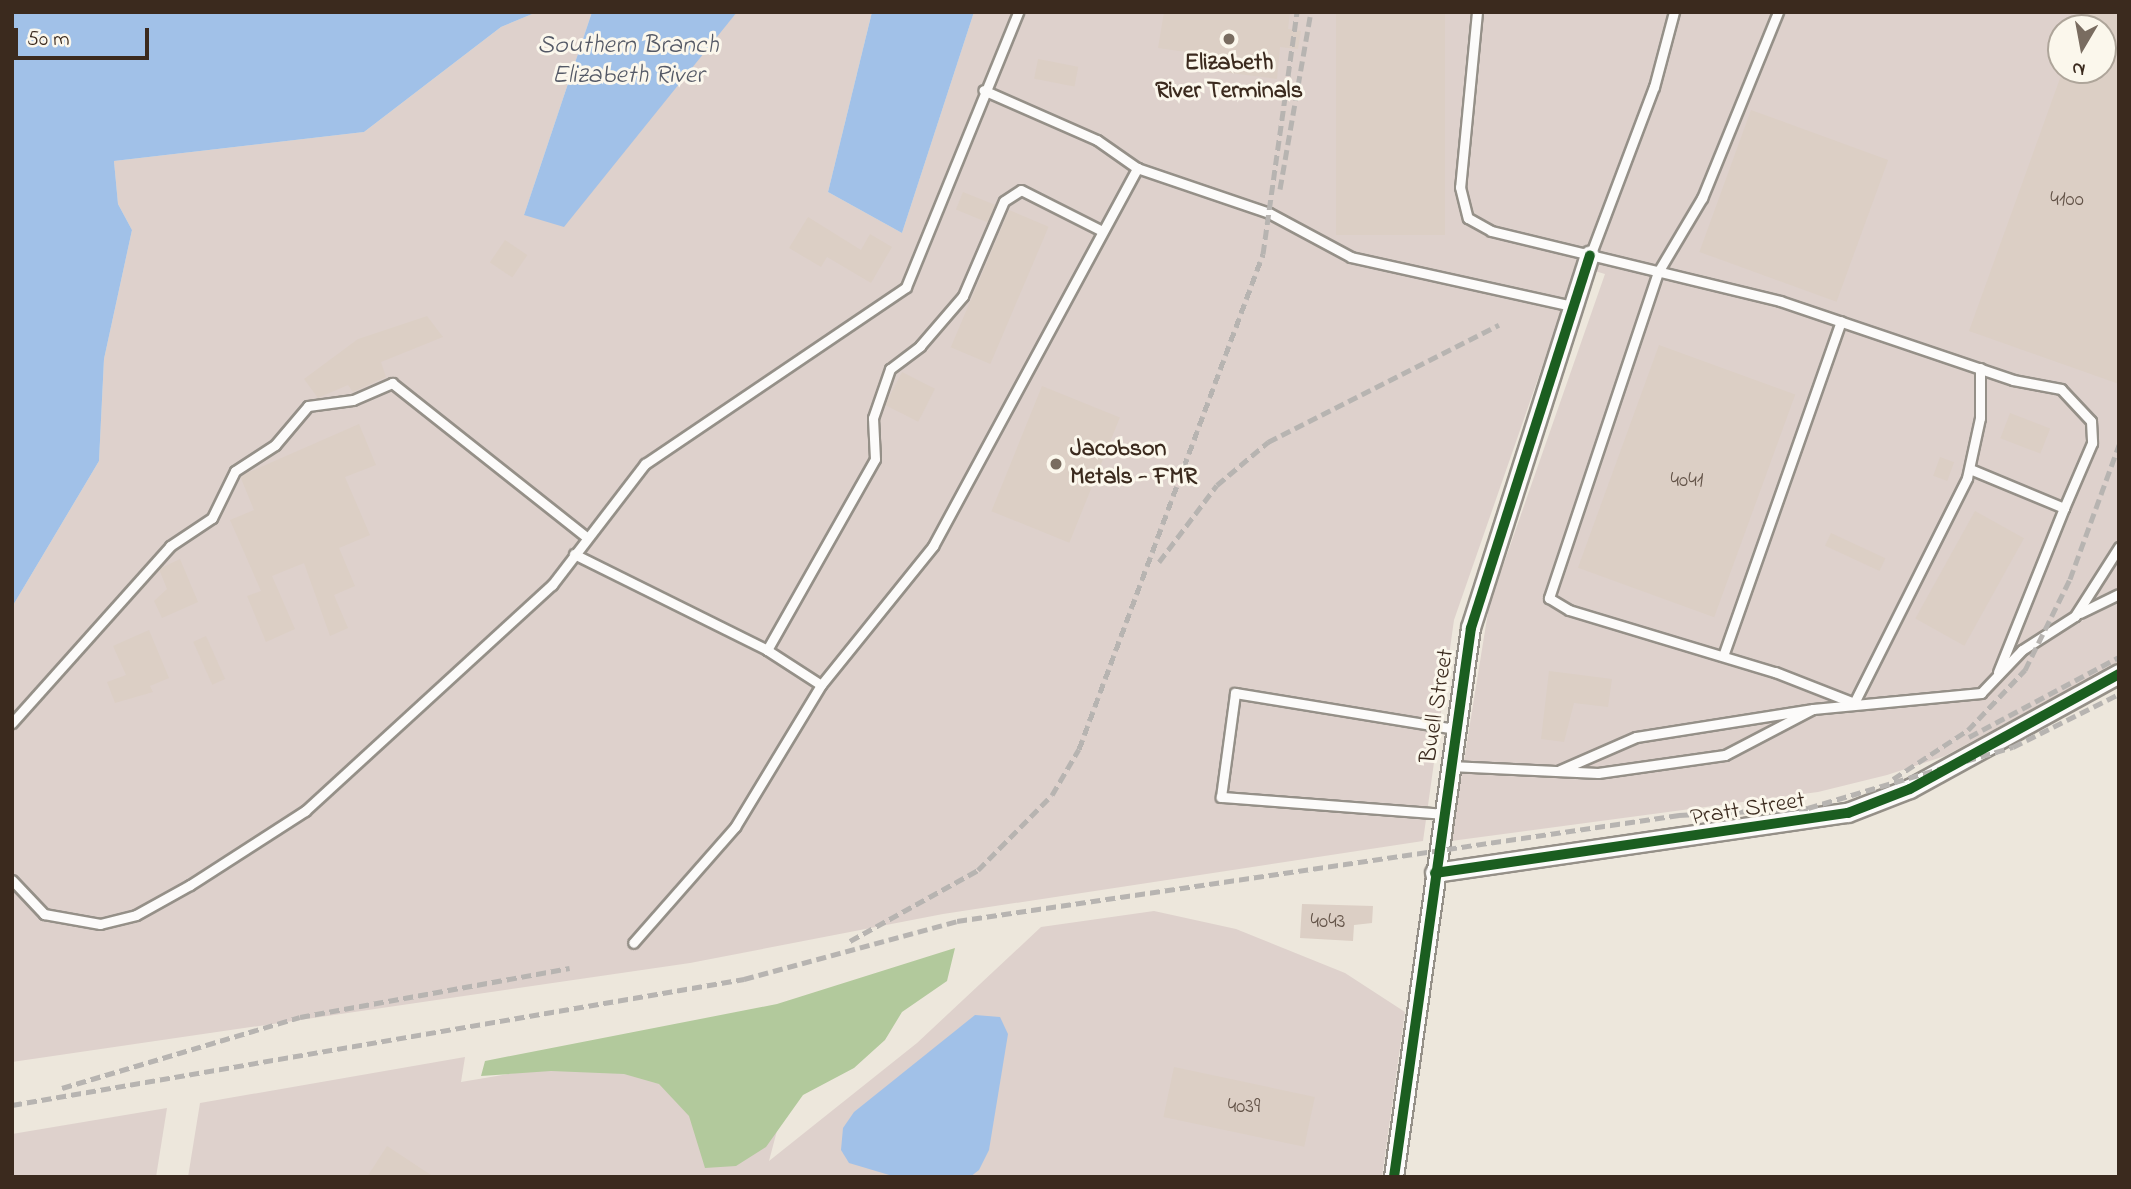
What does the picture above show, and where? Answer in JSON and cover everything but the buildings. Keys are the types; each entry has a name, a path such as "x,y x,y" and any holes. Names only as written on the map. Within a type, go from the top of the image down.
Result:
{"street":[{"name":"Buell Street","path":"1394,1177 1450,766 1482,586 1578,308 1590,256"},
{"name":"Pratt Street","path":"1435,873 1848,813 1910,789 2119,674"}],"lane":[{"path":"12,880 44,914 100,924 136,915 190,885 305,811 532,605 574,554 623,486 676,439 867,319 906,287 983,90 1018,12"},
{"path":"1477,12 1461,205 1468,218 1491,232 1658,272 1841,321 1980,368 2061,389 2091,421 2092,443 1995,679"},
{"path":"1590,256 1654,87 1674,12"},
{"path":"1778,12 1702,198 1658,272 1549,598 1570,610 1723,656 1854,704"},
{"path":"983,90 1097,140 1137,168 1269,213 1351,257 1578,308"},
{"path":"633,943 735,827 821,685 933,546 1137,168"},
{"path":"767,650 875,459 873,418 890,369 957,306 1004,201 1021,190 1102,231"},
{"path":"1723,656 1841,321"},
{"path":"1854,704 1970,469 1980,418 1980,368"},
{"path":"12,723 170,545 212,518 234,471 275,445 308,406 353,400 391,383 586,537"},
{"path":"1970,469 2064,508"},
{"path":"2075,615 2119,547"},
{"path":"574,554 767,650 821,685"},
{"path":"1560,770 1636,737 1854,704 1965,698 1995,679 2039,637 2075,615 2119,594"},
{"path":"1444,814 1222,797 1235,694 1456,729"},
{"path":"1450,766 1598,773 1725,755 1813,709"}],"shaded area":[{"path":"537,12 592,12 524,215 691,63 737,12 872,12 828,192 902,233 974,12 2119,12 2119,662 1945,756 1887,775 1818,792 1451,841 1489,606 1605,274 1588,269 1573,278 1454,620 1423,841 943,914 690,963 12,1062 12,607 99,461 104,359 132,230 118,204 114,161 364,132 501,27"},
{"path":"1154,911 1236,929 1345,973 1405,1012 1382,1177 188,1177 200,1103 465,1057 461,1082 678,1045 799,1047 769,1161 917,1043 1041,927"},
{"path":"167,1108 156,1177 12,1177 12,1134"}],"green space":[{"path":"955,948 947,981 902,1012 885,1040 854,1068 803,1095 766,1147 736,1166 705,1168 689,1116 659,1084 624,1074 551,1071 481,1076 485,1061 777,1004"}],"water":[{"name":"Southern Branch Elizabeth River","path":"12,12 537,12 501,27 364,132 114,161 118,204 132,230 104,359 99,461 12,607"},
{"name":"Southern Branch Elizabeth River","path":"592,12 737,12 564,227 524,215"},
{"path":"872,12 974,12 902,233 828,192"},
{"path":"975,1015 1000,1017 1008,1034 989,1150 979,1170 970,1177 896,1177 849,1163 841,1150 843,1128 854,1112"}],"railway":[{"path":"850,941 978,870 1052,795 1079,749 1263,254 1297,12"},
{"path":"1280,189 1311,12"},
{"path":"1159,562 1217,485 1268,442 1499,325"},
{"path":"1893,779 1968,730 2025,670 2070,579 2119,445"},
{"path":"1969,737 2119,657"},
{"path":"12,1105 744,979 957,921 1679,815 1808,808 2013,747 2119,694"},
{"path":"62,1088 300,1017 570,968"}],"cycle path":[{"path":"1394,1177 1471,628 1590,256"},
{"path":"1435,873 1848,813 1910,789 2119,674"}],"place":[{"name":"Elizabeth River Terminals","path":"1229,39"},
{"name":"Jacobson Metals - FMR","path":"1056,464"}]}
